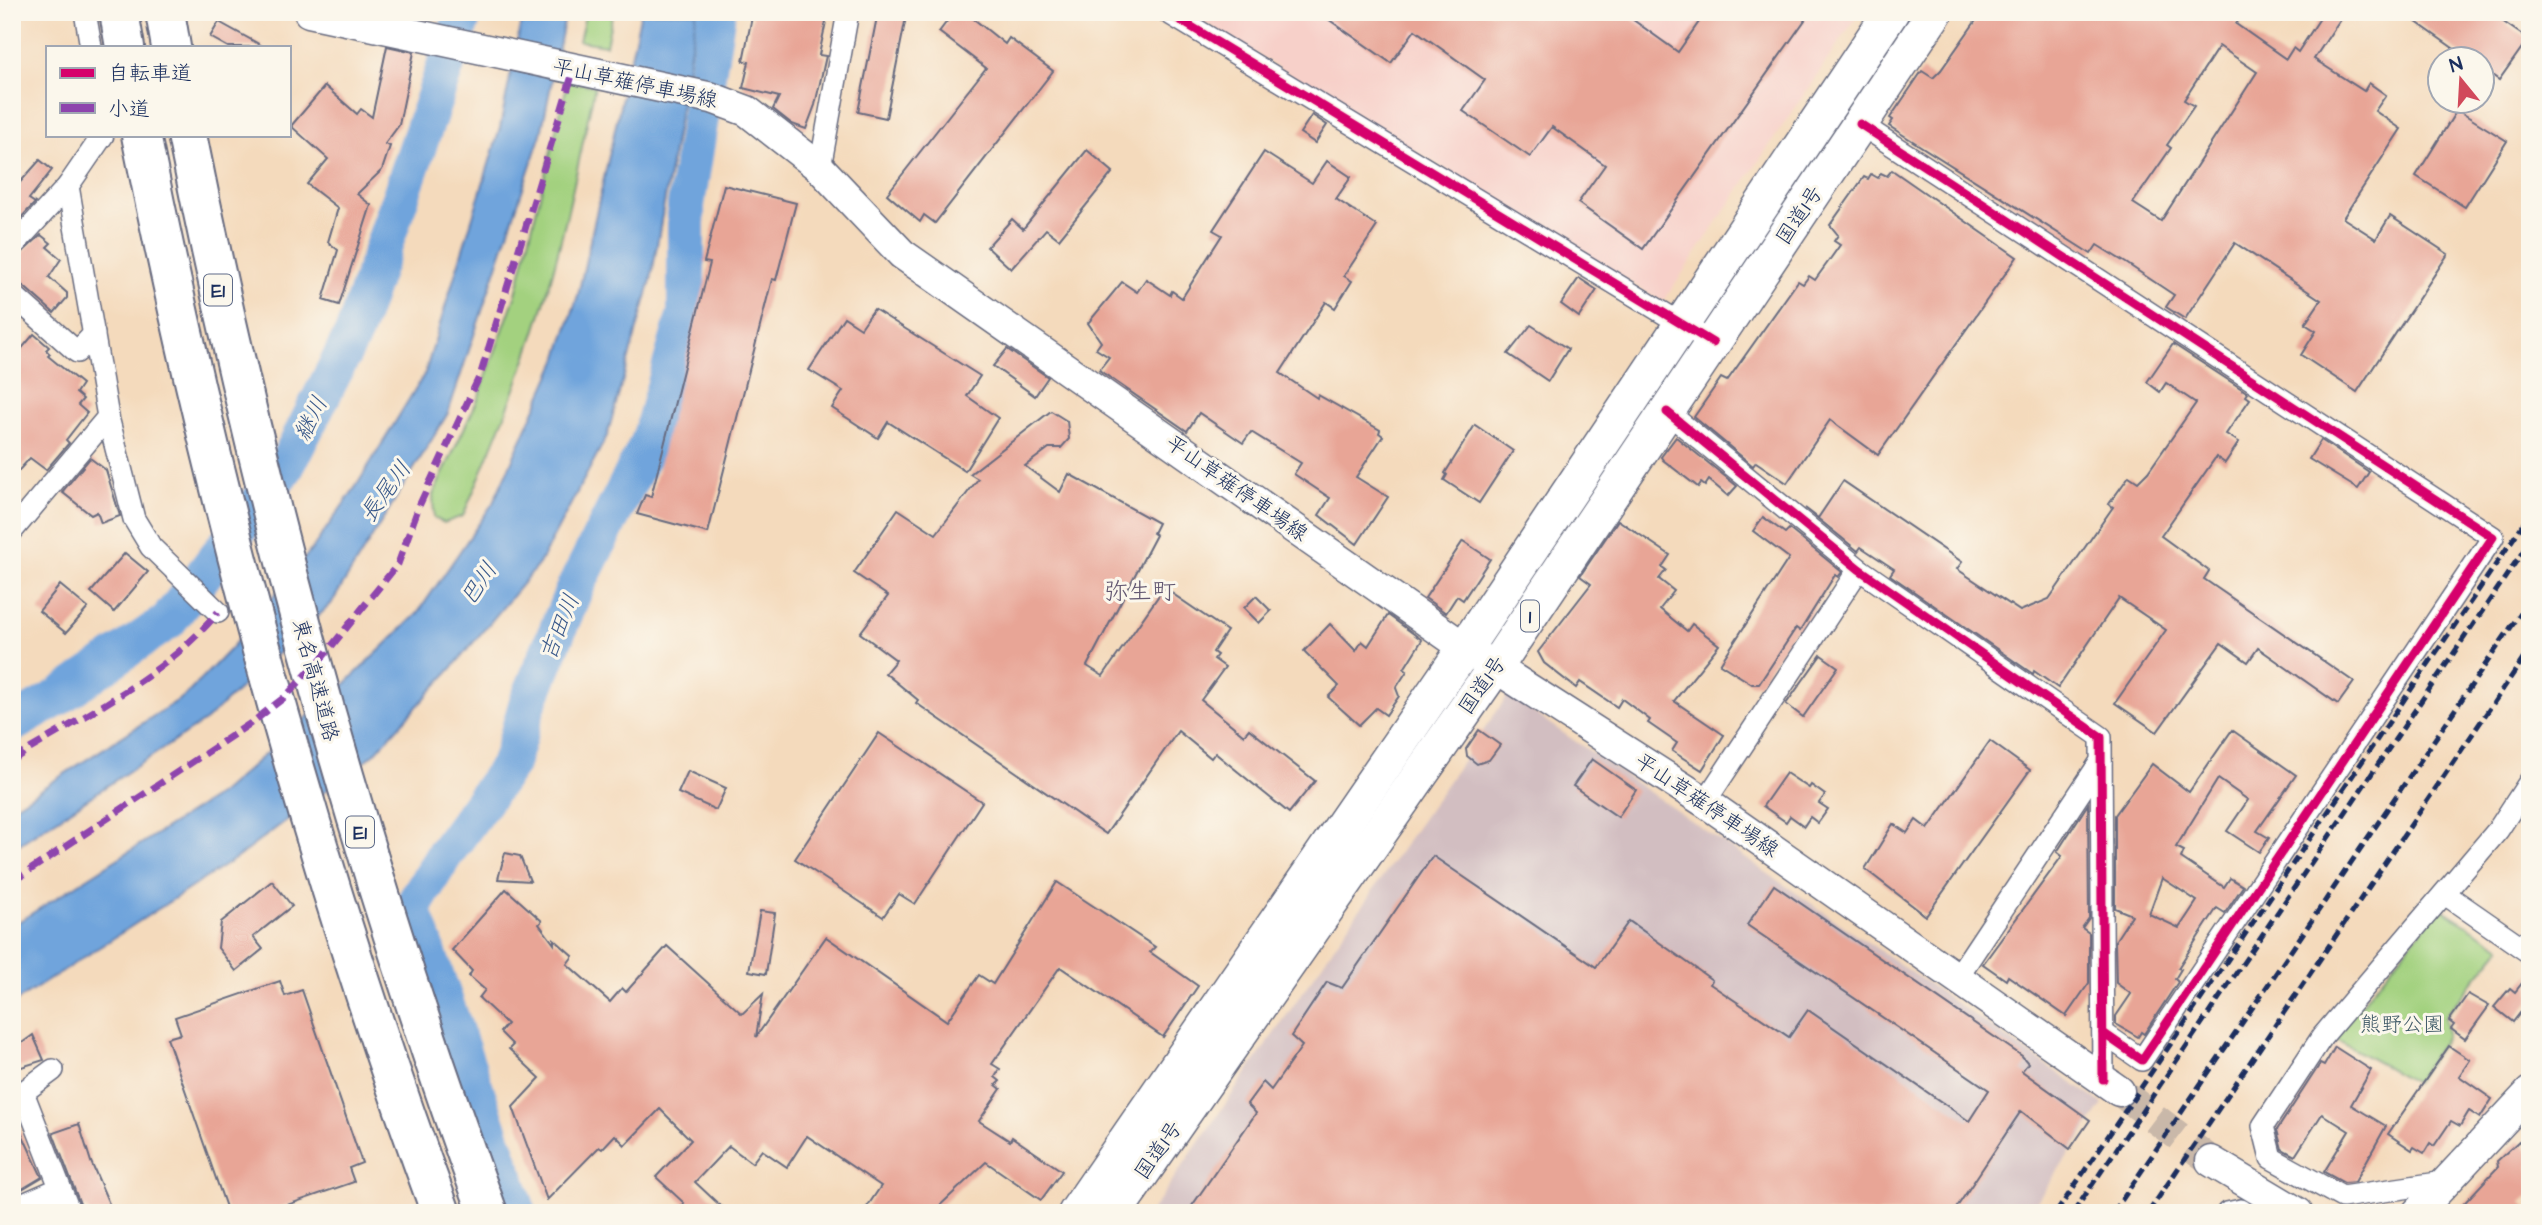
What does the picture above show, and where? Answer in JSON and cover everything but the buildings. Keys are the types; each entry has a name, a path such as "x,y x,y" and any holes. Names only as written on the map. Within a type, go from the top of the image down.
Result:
{"highway":[{"path":"119,12 125,46"},
{"path":"165,12 171,46"},
{"name":"国道1号","path":"1076,1213 1465,648 1891,12"},
{"name":"国道1号","path":"1114,1213 1496,666 1935,12"},
{"name":"東名高速道路","path":"141,136 219,481 282,723 413,1135 441,1213"},
{"name":"東名高速道路","path":"187,136 254,443 317,692 378,890 488,1213"}],"main road":[{"name":"平山草薙停車場線","path":"309,12 712,97 747,111 820,168 902,254 1465,648 1705,802 2111,1085"},
{"path":"2417,1213 2530,1092"},
{"path":"2211,1161 2298,1213"}],"street":[{"path":"85,12 90,46"},
{"path":"820,168 848,12"},
{"path":"1167,12 1713,343"},
{"path":"1860,124 2493,537 2142,1060 2103,1032"},
{"path":"12,247 68,186 102,136"},
{"path":"68,186 108,417 134,519 151,547 218,611"},
{"path":"12,293 77,352 94,334"},
{"path":"1667,412 1859,569 2101,737 2103,1032 2111,1085"},
{"path":"12,531 108,417"},
{"path":"1705,802 1859,569"},
{"path":"1956,979 2101,761"},
{"path":"2445,1182 2342,1197 2271,1157 2263,1126 2322,1037 2498,830 2530,781"},
{"path":"2445,894 2530,953"},
{"path":"53,1070 18,1096 70,1213"},
{"path":"12,1209 60,1188"},
{"path":"2227,1213 2241,1210 2245,1213"}],"shaded area":[{"path":"1188,12 1860,12 1663,302"},
{"path":"1508,695 2103,1104 2029,1213 1150,1213"}],"green space":[{"path":"586,12 613,12 606,45 579,41"},
{"path":"568,81 595,86 552,275 523,367 463,516 444,523 434,518 433,495 478,399 516,294"},
{"name":"熊野公園","path":"2440,908 2502,947 2445,1016 2447,1035 2415,1083 2333,1038"}],"water":[{"name":"長尾川","path":"523,12 566,12 541,134 448,413 331,604 206,720 12,849 12,808 186,695 232,647 312,549 357,485 425,373 500,128"},
{"name":"巴川","path":"641,12 697,12 651,280 607,436 539,564 452,668 374,754 238,857 12,1004 12,926 221,793 346,683 417,614 493,503 556,363 578,295"}],"waterway":[{"name":"継川","path":"12,724 57,698 168,621 285,468 354,332 464,12"},
{"name":"吉田川","path":"518,1213 412,908 444,855 510,764 527,705 574,590 650,440 686,313 686,205 717,12"}],"tunnel":[{"path":"2119,1091 2211,1161"}],"railway":[{"path":"2056,1213 2530,514"},
{"path":"2073,1213 2530,541"},
{"path":"2113,1213 2530,599"},
{"path":"2148,1213 2530,649"}],"marked path":[{"path":"12,882 254,721 286,696 322,658 398,564 419,506 481,373 574,69"},
{"path":"12,760 149,675 174,656 218,612"}],"cycle path":[{"path":"1167,12 1713,343"},
{"path":"1860,124 2493,537 2142,1060 2103,1033"},
{"path":"1667,412 1859,569 2101,737 2103,1079"}],"district":[{"name":"弥生町","path":"1140,591"}]}
